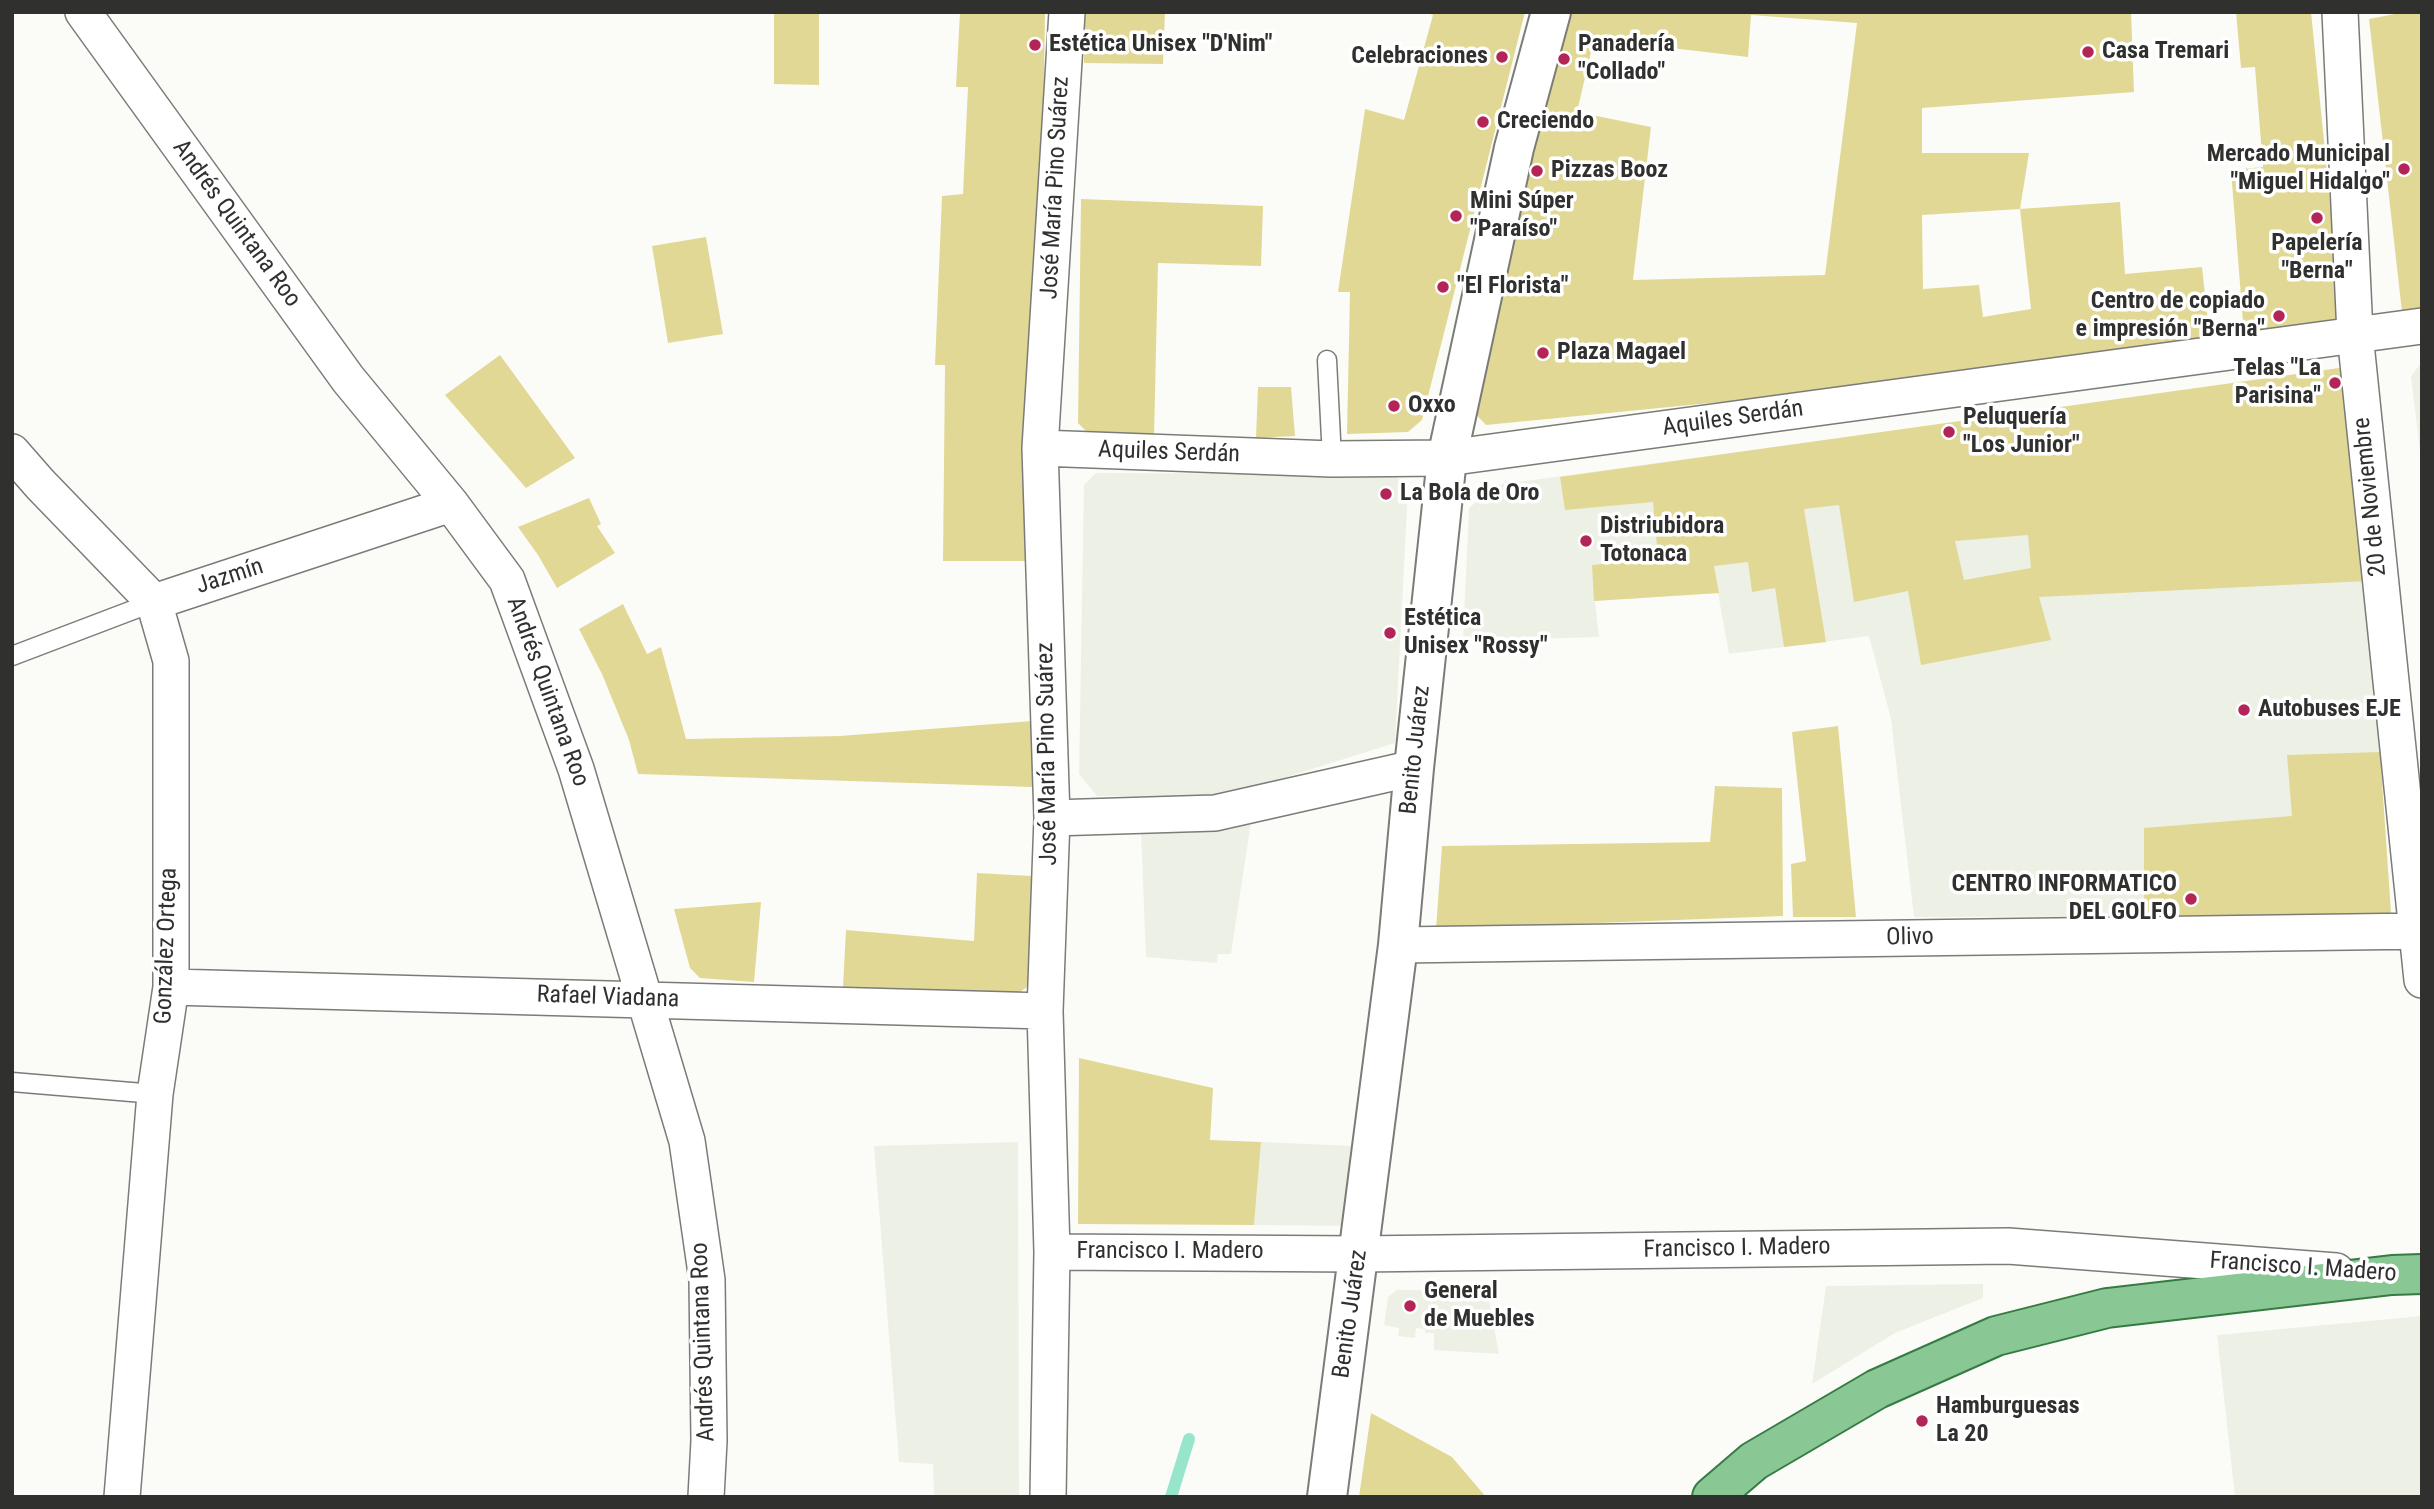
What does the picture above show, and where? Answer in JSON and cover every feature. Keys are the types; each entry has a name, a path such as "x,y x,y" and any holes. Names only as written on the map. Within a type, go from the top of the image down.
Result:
{"main road":[{"path":"1712,1497 1754,1461 1877,1389 1996,1336 2107,1308 2407,1275"}],"street":[{"name":"Andrés Quintana Roo","path":"83,12 348,379 451,504 507,580 576,769 687,1141 706,1280 709,1441 706,1497"},
{"name":"José María Pino Suárez","path":"1048,1497 1052,1252 1045,1011 1052,818 1040,448 1067,12"},
{"name":"Benito Juárez","path":"1326,1497 1398,945 1413,768 1447,458 1514,148 1551,12"},
{"name":"20 de Noviembre","path":"2340,12 2355,334 2422,980"},
{"name":"Aquiles Serdán","path":"1040,448 1332,459 1447,458 2422,326"},
{"name":"González Ortega","path":"12,452 154,602 171,661 171,987 155,1094 122,1497"},
{"name":"Jazmín","path":"154,602 451,504"},
{"path":"1052,818 1215,813 1413,768"},
{"name":"Olivo","path":"1398,945 2419,931"},
{"name":"Rafael Viadana","path":"171,987 1045,1011"},
{"name":"Francisco I. Madero","path":"1052,1252 1359,1254 2008,1246 2407,1275"}],"lane":[{"path":"1326,360 1332,459"},
{"name":"Jazmín","path":"12,656 154,602"},
{"path":"12,1082 155,1094"}],"shaded area":[{"path":"2422,362 2422,467 2411,376"},
{"path":"2353,375 2391,913 2388,916 1914,917 1891,719 1869,636 1729,654 1718,593 1595,601 1599,637 1463,641 1469,508 1496,485 1986,418"},
{"path":"1096,473 1394,474 1408,488 1395,743 1223,797 1097,796 1079,774 1084,485"},
{"path":"1251,822 1231,954 1218,954 1217,963 1146,957 1141,831"},
{"path":"1018,1142 1019,1497 934,1497 933,1464 899,1462 874,1146"},
{"path":"1261,1142 1353,1146 1344,1226 1254,1225"},
{"path":"1983,1284 1983,1298 1895,1333 1812,1384 1826,1286"},
{"path":"1397,1290 1487,1290 1499,1354 1434,1350 1434,1333 1425,1333 1425,1329 1416,1328 1415,1338 1398,1336 1399,1328 1384,1325 1388,1297"},
{"path":"2422,1316 2422,1497 2235,1497 2217,1335"}],"building":[{"path":"774,12 819,12 819,85 774,84"},
{"path":"960,12 1045,12 1036,561 943,561 945,365 935,365 942,196 963,194 968,87 956,87"},
{"path":"1084,12 1165,12 1163,64 1084,63"},
{"path":"1424,12 1525,12 1422,420 1408,432 1347,434 1350,292 1338,292 1365,109 1404,120 1433,15"},
{"path":"1561,12 2131,12 2134,92 1922,108 1922,153 2029,153 2020,209 2120,202 2125,274 2202,267 2210,340 1782,396 1486,425 1468,406","holes":["1751,15 1857,23 1825,275 1633,280 1651,127 1577,112 1594,39 1748,57","2020,209 2031,309 1983,317 1979,285 1923,289 1922,215"]},
{"path":"2236,12 2311,12 2342,320 2244,335 2231,170 2263,167 2255,67 2241,68"},
{"name":"Mercado Municipal \"Miguel Hidalgo\"","path":"2405,12 2422,12 2422,319 2403,321 2369,19"},
{"path":"1081,199 1263,206 1261,266 1158,263 1154,437 1090,435 1078,423"},
{"path":"706,237 723,334 668,343 652,246"},
{"path":"500,355 575,458 526,488 445,395"},
{"path":"2339,368 2353,375 2367,581 2039,597 2051,640 1921,665 1908,591 1854,602 1839,505 1804,509 1826,642 1784,647 1775,588 1752,592 1748,562 1714,566 1719,593 1594,601 1592,565 1658,558 1653,502 1565,510 1560,477","holes":["2028,535 2031,568 1964,580 1955,541"]},
{"path":"1258,387 1291,387 1295,436 1256,438"},
{"path":"589,498 601,524 597,526 615,553 557,588 518,527"},
{"path":"623,604 647,654 661,647 686,739 840,736 1032,721 1032,787 638,774 629,740 602,674 579,629"},
{"path":"1838,726 1856,917 1793,917 1791,864 1806,861 1792,732"},
{"path":"2380,752 2391,913 2388,916 2144,916 2144,828 2292,816 2287,755"},
{"path":"1715,786 1782,788 1783,916 1436,929 1442,846 1710,842"},
{"path":"977,873 1031,876 1030,985 1011,998 843,987 846,930 974,941"},
{"path":"761,902 754,982 700,978 690,968 674,909"},
{"path":"1079,1058 1213,1088 1210,1140 1261,1142 1254,1225 1078,1224"},
{"path":"1371,1413 1452,1457 1486,1497 1359,1497"}],"waterway":[{"path":"1171,1497 1189,1439"}],"place":[{"name":"Estética Unisex \"D'Nim\"","path":"1035,45"},
{"name":"Casa Tremari","path":"2088,52"},
{"name":"Celebraciones","path":"1502,57"},
{"name":"Panadería \"Collado\"","path":"1564,59"},
{"name":"Creciendo","path":"1483,122"},
{"name":"Mercado Municipal \"Miguel Hidalgo\"","path":"2404,169"},
{"name":"Pizzas Booz","path":"1537,171"},
{"name":"Mini Súper \"Paraíso\"","path":"1456,216"},
{"name":"Papelería \"Berna\"","path":"2317,218"},
{"name":"\"El Florista\"","path":"1443,287"},
{"name":"Centro de copiado e impresión \"Berna\"","path":"2279,316"},
{"name":"Plaza Magael","path":"1543,353"},
{"name":"Telas \"La Parisina\"","path":"2335,383"},
{"name":"Oxxo","path":"1394,406"},
{"name":"Peluquería \"Los Junior\"","path":"1949,432"},
{"name":"La Bola de Oro","path":"1386,494"},
{"name":"Distriubidora Totonaca","path":"1586,541"},
{"name":"Estética Unisex \"Rossy\"","path":"1390,633"},
{"name":"Autobuses EJE","path":"2244,710"},
{"name":"CENTRO INFORMATICO DEL GOLFO","path":"2191,899"},
{"name":"General de Muebles","path":"1410,1306"},
{"name":"Hamburguesas La 20","path":"1922,1421"}]}
